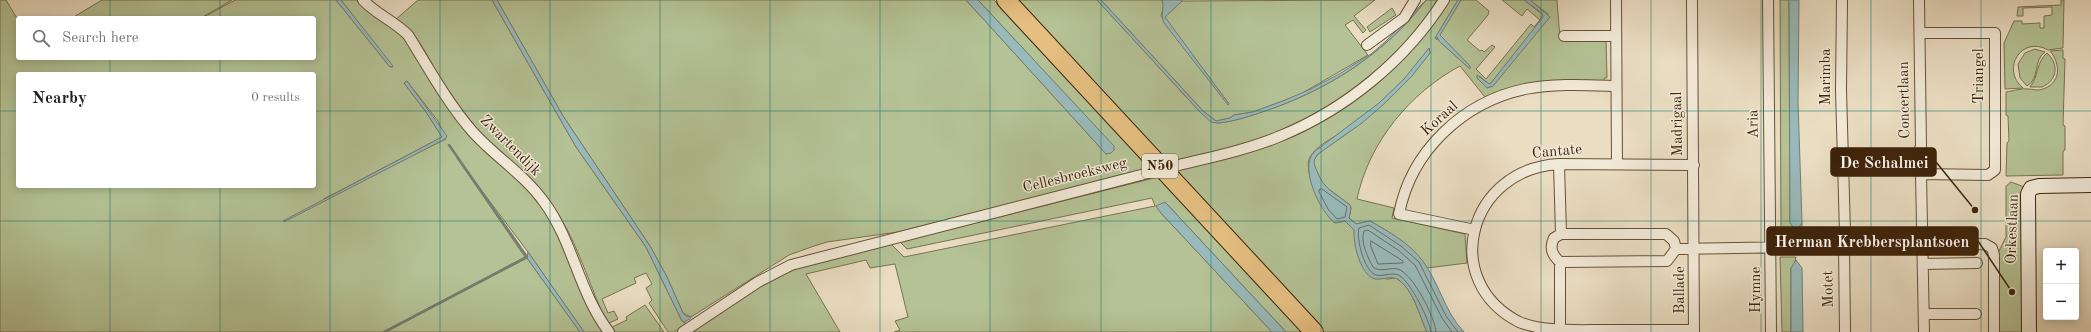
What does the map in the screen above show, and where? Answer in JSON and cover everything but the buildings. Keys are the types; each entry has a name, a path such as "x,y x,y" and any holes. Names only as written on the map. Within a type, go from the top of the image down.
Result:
{"highway":[{"name":"N50","path":"999,0 1308,332"},
{"name":"N50","path":"1006,0 1314,332"}],"street":[{"name":"Zwartendijk","path":"363,0 371,8 399,26 408,35 453,107 473,132 507,162 543,201 559,225 593,306 609,332"},
{"path":"1367,45 1404,18 1415,0"},
{"name":"Cellesbroeksweg","path":"683,332 758,282 791,265 1257,144 1298,128 1326,113 1363,88 1389,66 1421,34 1444,0"},
{"path":"1616,0 1617,164"},
{"name":"Madrigaal","path":"1692,0 1695,248"},
{"name":"Aria","path":"1768,0 1770,247"},
{"name":"Marimba","path":"1842,0 1845,233"},
{"name":"Concertlaan","path":"1919,0 1921,146 1917,154 1921,159 1922,246"},
{"name":"Triangel","path":"1920,33 1995,33 1995,170 1993,173 1988,175 1921,174"},
{"path":"1564,36 1616,36"},
{"name":"Koraal","path":"1475,230 1399,214 1404,196 1414,172 1437,139 1456,121 1472,110 1489,101 1514,92 1553,86 1616,86"},
{"path":"1843,155 1917,154"},
{"path":"1559,164 1561,234"},
{"name":"Cantate","path":"1694,165 1559,164 1532,168 1507,180 1488,200 1479,215 1475,230 1473,250 1476,268 1483,287 1495,304 1520,322 1540,329 1599,331 1694,331"},
{"name":"Orkestlaan","path":"2029,332 2028,194 2031,188 2039,186 2091,185"},
{"path":"1560,330 1560,262 1552,254 1551,248 1554,238 1561,234 1666,234 1674,241 1676,249"},
{"path":"1676,249 1985,244 1992,248 1994,332"},
{"name":"Motet","path":"1844,246 1845,332"},
{"path":"1922,246 1924,332"},
{"name":"Hymne","path":"1770,247 1771,332"},
{"name":"Ballade","path":"1694,331 1695,248"},
{"path":"1560,262 1667,261 1676,249"},
{"path":"1922,264 1977,263"},
{"path":"1924,314 1976,314"}],"green space":[{"path":"0,0 6,0 16,17 16,60 316,60 316,16 206,16 235,0 336,0 390,67 393,67 341,0 359,0 403,34 441,92 543,204 606,332 584,332 528,252 457,158 525,257 383,332 0,332","holes":["407,81 438,121 446,139 324,199 442,137 426,112 404,83"]},
{"path":"102,0 232,0 204,16 75,16"},
{"path":"418,0 492,0 576,147 646,247 682,321 687,324 674,332 668,332 649,303 652,300 646,288 652,284 646,273 634,278 636,283 602,299 608,313 614,311 618,319 609,323 602,312 574,243 552,205 541,192 468,120 450,98 420,43 403,24 395,20"},
{"path":"497,0 966,0 1106,154 1111,153 1114,150 1113,146 978,0 994,0 1151,168 898,232 827,242 814,246 789,255 691,317 683,313 667,277 650,246 563,116"},
{"path":"1011,0 1097,0 1201,113 1217,123 1262,112 1309,93 1331,82 1373,54 1410,19 1426,0 1437,0 1421,25 1402,48 1381,69 1333,104 1307,119 1253,141 1165,165"},
{"path":"1101,0 1162,0 1164,5 1161,16 1229,104 1164,17 1182,1 1375,0 1354,16 1366,30 1363,33 1353,20 1345,25 1368,55 1299,95 1253,112 1234,115 1230,118 1216,121 1203,111"},
{"path":"1448,0 1458,0 1435,38 1437,40 1437,36 1439,41 1469,68 1470,66 1440,36 1440,33 1461,0 1476,0 1489,11 1488,15 1467,40 1480,51 1482,50 1484,52 1492,45 1495,47 1476,69 1486,79 1531,24 1534,27 1539,21 1528,38 1491,83 1489,84 1479,76 1487,88 1493,86 1548,14 1530,0 1557,0 1560,39 1606,39 1607,78 1604,78 1604,81 1528,84 1499,91 1485,97 1460,66 1424,90 1409,105 1394,121 1371,158 1357,199 1394,208 1392,218 1465,234 1467,263 1427,268 1416,253 1386,230 1370,221 1356,224 1349,218 1351,208 1350,205 1322,184 1313,163 1321,151 1354,128 1389,98 1430,53 1429,48 1411,72 1390,94 1355,123 1316,149 1310,157 1308,163 1311,181 1325,211 1335,223 1345,221 1354,230 1357,252 1364,269 1387,279 1396,278 1402,283 1412,295 1427,332 1318,332 1169,172 1222,158 1344,105"},
{"path":"1502,0 1524,0 1543,15 1540,20 1527,9 1522,16"},
{"path":"1780,0 1789,0 1790,223 1794,226 1795,230 1802,223 1802,234 1781,234"},
{"path":"2061,0 2064,0 2063,48 2048,50 2039,47 2030,47 2023,50 2017,56 2014,64 2014,72 2016,80 2023,88 2005,89 2004,43 2014,21 2022,21 2022,24 2040,23 2040,28 2044,28 2044,16 2052,15 2052,7 2023,8 2023,16 2017,16 2018,7 2061,5"},
{"path":"1392,8 1396,15 1370,32 1367,27"},
{"path":"2035,49 2045,52 2041,55 2034,79 2027,86 2020,78 2018,64 2025,53"},
{"path":"2063,50 2063,58 2065,59 2063,125 2065,126 2065,150 2063,151 2063,175 2006,176 2007,143 2009,141 2008,116 2006,115 2006,92 2023,89 2041,90 2049,86 2056,78 2057,73 2056,62 2050,51"},
{"path":"2047,53 2054,62 2054,76 2042,87 2030,87 2043,57"},
{"path":"1158,177 1303,332 1286,332 1165,202 1160,212 1272,332 894,332 900,330 895,321 908,317 895,264 870,268 866,260 806,274 840,332 691,332 767,282 807,264 891,244 904,257 1155,206 1152,198 907,249 900,242"},
{"path":"2011,182 2027,188 2026,332 1998,332 1998,253 2006,237 2006,186"},
{"path":"1780,257 1796,257 1794,266 1791,268 1791,332 1782,332"},
{"path":"527,258 580,332 386,332"},
{"path":"645,305 664,332 615,332 612,327 627,320 626,317"}],"water":[{"path":"336,0 341,0 393,66 390,67"},
{"path":"492,0 497,0 563,116 650,246 667,277 683,313 686,316 691,317 690,319 684,322 682,321 646,247 576,147"},
{"path":"966,0 978,0 1114,146 1114,150 1111,153 1106,154"},
{"path":"1097,0 1101,0 1203,111 1216,121 1230,118 1234,115 1253,112 1283,101 1311,89 1339,74 1371,54 1385,42 1426,0 1410,19 1373,54 1331,82 1286,103 1262,112 1217,123 1211,122 1201,113"},
{"path":"1162,0 1183,0 1165,17 1229,104 1228,105 1164,23 1162,17"},
{"path":"1458,0 1461,0 1440,35 1470,66 1470,69 1439,41 1437,37 1437,40 1435,38"},
{"path":"1524,0 1530,0 1550,17 1493,86 1487,88 1477,78 1477,75 1489,84 1491,83 1543,17 1542,13"},
{"path":"1789,0 1799,0 1798,102 1802,223 1796,231 1790,223"},
{"path":"1429,48 1430,53 1412,76 1384,104 1362,123 1318,154 1314,162 1323,183 1350,205 1351,208 1349,218 1356,224 1370,221 1398,238 1417,254 1428,269 1451,315 1464,332 1427,332 1413,298 1399,280 1391,278 1375,279 1370,276 1365,271 1358,258 1354,230 1345,221 1335,223 1329,217 1323,210 1318,200 1310,179 1310,159 1314,152 1379,103 1404,79"},
{"path":"407,81 447,136 445,139 286,221 283,221 442,137 426,112 404,83"},
{"path":"1165,202 1286,332 1272,332 1160,212 1156,206"},
{"path":"528,252 584,332 580,332 527,258"},
{"path":"1796,260 1802,268 1803,332 1791,332 1791,268"}],"waterway":[{"path":"384,332 527,257 449,145"}],"place":[{"name":"De Schalmei","path":"1975,210"},
{"name":"Herman Krebbersplantsoen","path":"2012,292"}]}
